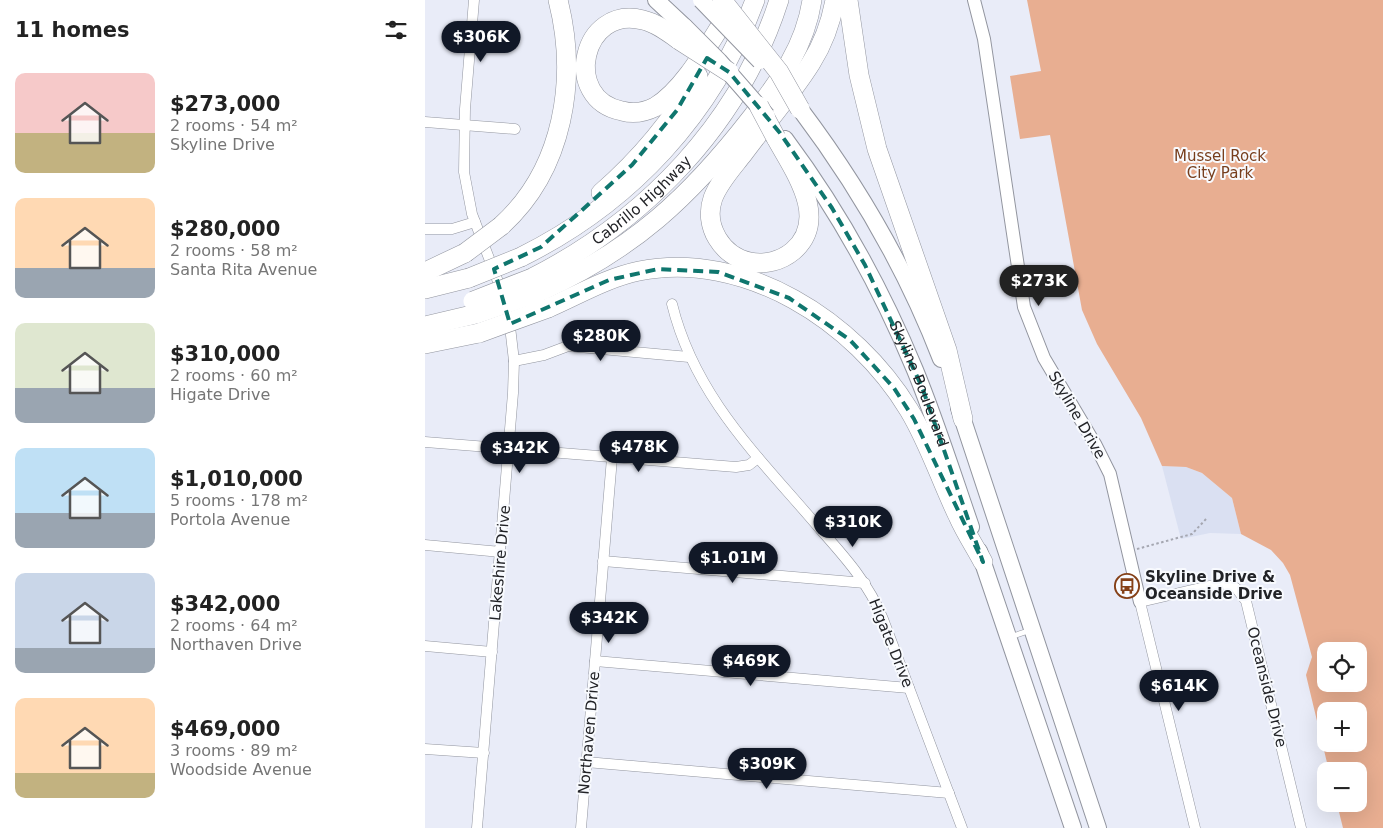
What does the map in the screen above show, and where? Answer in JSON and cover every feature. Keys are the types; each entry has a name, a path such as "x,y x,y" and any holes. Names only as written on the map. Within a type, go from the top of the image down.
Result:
{"highway":[{"path":"425,272 465,253 501,226 518,209 536,184 549,157 561,123 565,93 567,63 564,30 558,0"},
{"name":"Cabrillo Highway","path":"425,290 469,278 521,257 541,247 605,206 661,155 697,111 718,79 736,45 755,0"},
{"name":"Cabrillo Highway","path":"425,313 475,307 540,293 562,262 610,231 654,195 681,167 717,123 742,83 763,42 779,0"},
{"path":"425,344 479,333 540,293 575,275 623,246 668,211 696,185 733,141 789,66 805,32 812,0"},
{"path":"759,106 778,136 807,198 809,215 808,227 800,244 784,257 770,262 749,262 730,253 718,239 711,223 713,200 729,172 811,64 825,36 835,0"},
{"path":"848,0 858,66 877,149 946,344 963,419"},
{"path":"728,5 685,77 666,98 654,107 632,113 617,110 604,104 591,89 586,77 586,57 593,38 606,25 622,19 643,20 682,34 729,72"},
{"path":"728,5 779,72 800,109"},
{"path":"541,247 621,176 657,136 693,86 728,5"},
{"path":"540,293 649,270 678,268 708,270 736,276 771,289 806,307 856,345 900,396 917,424 958,517 983,562"},
{"path":"425,326 475,307"}],"main road":[{"path":"656,0 682,34"},
{"name":"Skyline Boulevard","path":"701,0 756,56 800,109 856,188 896,258 935,342 963,419 1031,630 1098,828"},
{"path":"729,72 759,106"},
{"name":"Skyline Boulevard","path":"778,136 832,208 886,306 922,387 1073,828"}],"street":[{"name":"Lakeshire Drive","path":"474,0 465,125 464,172 467,196 475,222 504,297 511,330 514,361 501,552 477,828"},
{"name":"Skyline Drive","path":"974,0 984,39 1024,307 1044,358 1106,466 1114,490 1127,551 1195,828"},
{"path":"425,122 515,129"},
{"path":"425,229 452,229 475,222"},
{"name":"Higate Drive","path":"672,304 689,357 717,407 865,583 879,610 962,828"},
{"path":"514,361 545,355 568,346 689,357"},
{"path":"425,442 736,467 749,465 758,458"},
{"name":"Northaven Drive","path":"581,828 612,458"},
{"path":"425,545 501,552"},
{"path":"603,561 865,583"},
{"name":"Oceanside Drive","path":"1140,602 1213,583 1230,584 1242,594 1246,601 1301,828"},
{"path":"425,646 492,652"},
{"path":"595,661 909,688"},
{"path":"425,749 484,753"},
{"path":"587,762 949,793"}],"lane":[{"path":"1009,637 1031,630"}],"path":[{"path":"1127,551 1192,534 1207,518"}],"highlighted area":[{"path":"707,58 729,72 780,133 832,208 865,265 922,387 983,562 914,419 894,388 850,340 789,298 718,272 658,269 609,280 510,324 494,269 541,247 632,165 677,110"}],"shaded area":[{"path":"1162,466 1186,467 1202,473 1232,498 1241,534 1210,533 1181,539"}],"green space":[{"name":"Mussel Rock City Park","path":"1027,0 1383,0 1383,828 1343,828 1339,812 1367,812 1367,762 1327,762 1324,752 1367,752 1367,702 1317,702 1317,721 1306,675 1312,657 1290,575 1283,563 1271,550 1241,534 1232,498 1202,473 1186,467 1162,466 1141,418 1097,344 1082,310 1050,135 1020,139 1010,76 1041,71"}],"place":[{"name":"Skyline Drive & Oceanside Drive","path":"1127,586"}]}
